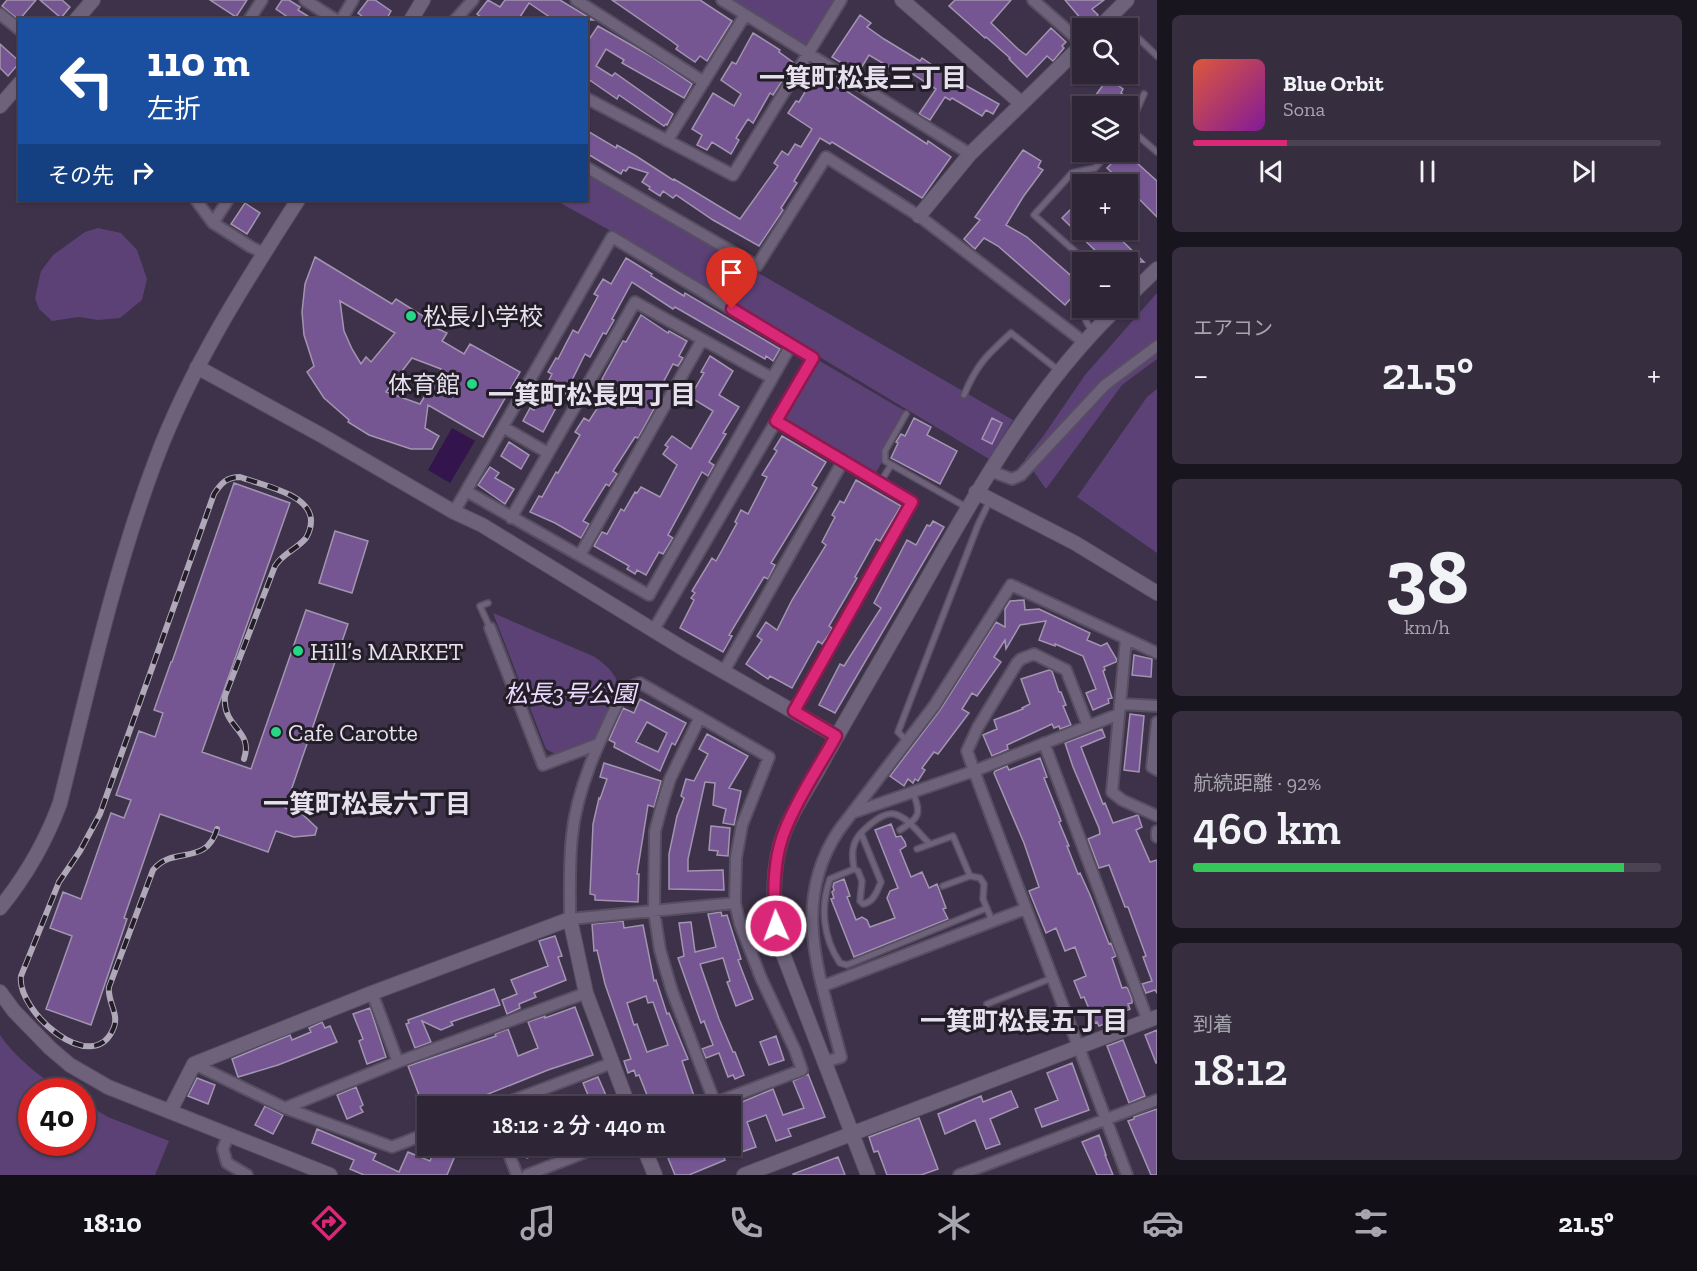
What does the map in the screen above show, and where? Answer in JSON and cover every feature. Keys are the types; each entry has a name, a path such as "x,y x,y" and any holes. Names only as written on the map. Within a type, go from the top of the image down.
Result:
{"street":[{"path":"78,18 93,0"},
{"path":"250,18 262,0"},
{"path":"305,0 335,18"},
{"path":"340,18 353,0"},
{"path":"412,18 423,0"},
{"path":"457,18 473,0"},
{"path":"576,0 704,82"},
{"path":"722,0 807,55 970,154"},
{"path":"588,100 733,175 842,0"},
{"path":"902,0 1021,103"},
{"path":"1033,0 1072,34"},
{"path":"1109,18 1127,0"},
{"path":"0,14 18,28"},
{"path":"668,141 745,15"},
{"path":"919,216 970,154 1072,54"},
{"path":"0,105 18,86"},
{"path":"588,168 757,266 826,157 919,216 1088,337"},
{"path":"197,201 213,223 264,253"},
{"path":"213,223 227,201"},
{"path":"0,908 28,870 52,825 60,803 126,550 154,462 197,367 297,201"},
{"path":"454,512 612,237 813,358 653,631"},
{"path":"1138,287 1157,269"},
{"path":"511,518 635,302 772,378"},
{"path":"868,1175 780,946 774,896 777,865 785,831 836,736 976,492 1008,441 1059,371 1107,318"},
{"path":"580,555 702,340"},
{"path":"466,491 649,595 791,345"},
{"path":"990,471 1012,479 1022,475 1105,386 1157,346"},
{"path":"197,367 454,512 482,525 653,631 836,736"},
{"path":"776,421 912,502 794,711"},
{"path":"503,427 548,453"},
{"path":"724,671 843,461"},
{"path":"976,492 1075,543 1157,593"},
{"path":"825,1062 842,1057 823,986 813,933 813,891 820,864 827,848 852,813 934,706 1011,585 1157,653"},
{"path":"490,628 543,765 598,744"},
{"path":"1126,639 1112,792 1122,800 1157,816"},
{"path":"1088,726 1066,670 1035,654 1017,663 978,727 967,751 1127,1175"},
{"path":"625,1096 586,993 570,919 569,881 572,834 578,805 598,744 624,690 639,683 769,757 742,825 736,858 735,903 740,924 760,978 795,1050 802,1070 733,1096"},
{"path":"852,813 974,771 1088,726 1119,709 1157,706"},
{"path":"700,717 670,779 655,831 654,910 660,950 706,1096"},
{"path":"1157,722 1152,766 1157,770"},
{"path":"744,1175 1153,1019 1044,743"},
{"path":"1157,831 1157,837"},
{"path":"170,1112 194,1064 372,993 570,919 735,903"},
{"path":"823,986 1025,909"},
{"path":"0,992 14,1011 50,1048 70,1065 108,1087 330,1175"},
{"path":"372,993 399,1062"},
{"path":"285,1108 399,1062 586,993"},
{"path":"524,1096 612,1063"},
{"path":"194,1064 285,1108 392,1147 417,1137"},
{"path":"959,1175 1157,1100"},
{"path":"230,1134 223,1149 227,1163 247,1175"},
{"path":"510,1156 517,1175"},
{"path":"527,1175 575,1156"},
{"path":"648,1156 655,1175"}],"lane":[{"path":"1138,38 1157,56"},
{"path":"1138,108 1144,94"},
{"path":"1138,136 1157,152"},
{"path":"1076,252 1034,215 1072,173 1095,168 1100,162"},
{"path":"1085,318 1088,337"},
{"path":"964,394 973,373 983,358 1011,333 1059,371"},
{"path":"906,414 885,451 885,461 968,507"},
{"path":"880,483 891,465"},
{"path":"907,741 898,732 978,525 991,499"},
{"path":"488,603 480,606 490,628"},
{"path":"900,830 916,817 919,811 913,792"},
{"path":"861,833 881,882 874,897 868,903 863,904 860,901 862,881 858,871 854,869 852,854 854,843 861,833 874,821 888,814 895,814 930,844"},
{"path":"917,849 953,836 970,876"},
{"path":"854,869 830,879 824,895 825,928 840,963 847,965 987,908"},
{"path":"944,886 970,876 980,878 984,884 983,899 993,921"},
{"path":"987,1004 1053,978"}],"green space":[{"path":"728,0 837,0 806,50"},
{"path":"588,175 1013,420 989,459 609,230 557,201 588,201"},
{"path":"98,228 121,233 137,250 147,279 142,300 120,318 98,320 79,317 52,321 39,309 35,298 41,271 53,255 85,232"},
{"path":"1157,293 1157,359 1122,385 1046,489 1025,459 1085,375 1135,318 1138,318 1138,315"},
{"path":"818,360 910,414 875,474 784,420"},
{"path":"1157,389 1157,553 1077,497 1147,397"},
{"name":"松長3号公園","path":"493,613 595,657 611,671 619,689 595,739 555,754 546,749"},
{"path":"0,1035 14,1052 44,1078 18,1078 18,1156 96,1156 96,1110 108,1117 169,1141 155,1175 0,1175"}],"shaded area":[{"path":"452,428 475,441 450,483 428,470"}],"building":[{"path":"7,0 36,0 18,19 2,6"},
{"path":"40,0 62,0 70,7 61,18"},
{"path":"210,0 247,0 236,17"},
{"path":"282,0 289,0 300,7 298,10 311,18 289,18 276,9"},
{"path":"368,0 375,0 391,11 387,18 364,18 358,13"},
{"path":"488,0 500,7 505,0 560,0 593,20 551,18 529,3 519,18 482,18 477,14"},
{"path":"612,0 700,0 732,21 707,61 700,56 695,62 676,49 678,46 670,40"},
{"path":"955,0 1011,0 991,23 1018,49 1026,55 1051,28 1066,42 1062,46 1064,48 1053,61 1047,56 1027,77 1010,58 949,6"},
{"path":"1065,0 1104,0 1092,9 1098,15 1095,18 1080,18"},
{"path":"860,15 871,23 867,27 884,39 920,61 922,58 999,104 993,114 986,110 982,116 952,98 950,100 945,97 930,120 919,114 936,89 905,69 901,74 869,55 857,75 846,68 848,67 832,57"},
{"path":"598,26 652,57 692,84 684,98 622,63 624,60 606,49 596,66 612,76 615,73 673,114 667,125 664,126 619,95 617,99 588,79 588,41"},
{"path":"753,33 780,50 779,52 794,63 773,95 770,93 753,123 748,119 736,138 739,140 731,154 712,142 707,150 697,145 702,135 692,129 713,93 734,106 741,94 721,80 732,62 736,64"},
{"path":"0,44 18,60 18,64 8,76 0,68"},
{"path":"815,75 841,90 842,88 927,144 928,141 951,157 922,198 832,142 830,144 820,138 794,181 797,183 781,208 783,210 759,246 713,220 676,195 673,198 663,191 660,196 649,189 650,187 642,182 648,173 629,167 621,174 588,154 588,131 616,148 617,145 740,219 778,166 774,163 782,151 788,155 795,144 801,147 812,129 788,113 796,101 799,102"},
{"path":"1104,84 1116,84 1123,89 1121,93 1125,96 1095,96"},
{"path":"1023,150 1041,161 1038,167 1043,170 1006,225 1027,237 1072,277 1072,297 1065,305 998,246 984,238 975,249 964,239 980,220 975,217"},
{"path":"1113,162 1136,162 1157,181 1157,217 1138,198 1138,174 1113,174 1107,168"},
{"path":"245,203 260,213 247,234 231,224"},
{"path":"1072,208 1072,228 1062,218"},
{"path":"1084,240 1121,240 1134,252 1097,252"},
{"path":"315,257 392,304 396,299 423,316 421,321 447,333 442,341 464,354 470,344 520,372 483,437 428,405 425,428 439,436 432,449 411,449 369,435 348,422 349,420 324,398 307,372 314,366 304,335 302,312 305,284","holes":["340,301 395,333 371,362 366,357 361,364 352,349 344,331","412,358 441,369 420,404 386,392"]},
{"path":"626,258 684,296 685,293 780,349 773,361 766,356 765,359 675,307 673,309 632,282 606,334 603,333 590,357 585,354 558,408 543,432 523,421 530,408 534,410 552,374 548,372 556,358 558,359 573,330 578,333 598,296 594,294 603,279 611,284"},
{"path":"641,315 668,333 669,331 687,341 679,356 683,358 678,366 673,364 657,394 661,396 638,438 635,437 613,471 617,474 609,486 606,484 583,521 589,524 581,538 530,512 539,496 542,497 556,472 558,473 580,435 575,432 584,418 589,421 611,387 602,379 623,341 626,342"},
{"path":"710,356 733,371 719,395 739,407 709,462 714,465 708,476 702,472 668,535 673,538 663,554 659,552 646,575 637,570 635,574 627,569 629,566 594,546 602,532 607,534 621,509 624,511 635,492 637,493 641,487 660,497 677,465 663,454 668,447 665,445 672,436 691,449 713,411 690,397 704,373 701,372"},
{"path":"914,418 931,427 927,435 957,451 940,484 891,458 898,443 896,442 901,434 905,436"},
{"path":"992,418 1002,423 992,444 982,439"},
{"path":"782,436 826,462 812,485 817,488 771,563 775,565 768,579 764,577 729,635 732,636 723,652 680,628 694,600 691,598 695,593 692,591 712,558 716,561 737,523 735,522 741,510 748,514 767,477 762,475 777,451 774,449"},
{"path":"509,442 529,455 521,469 501,456"},
{"path":"490,467 499,473 495,478 514,489 505,504 478,485"},
{"path":"856,480 901,506 880,541 876,539 855,577 857,578 829,626 832,628 830,633 822,644 818,641 792,688 770,676 768,679 746,664 762,640 757,636 766,622 777,630 792,600 826,545 822,542 835,517 832,515 840,501 844,503"},
{"path":"234,483 290,503 202,752 251,769 306,610 348,624 285,808 301,813 317,828 315,835 294,837 276,831 268,852 160,814 124,918 127,919 91,1025 46,1009 72,936 50,928 63,892 81,899 111,813 124,818 131,800 116,795 139,731 155,737 163,713 154,710"},
{"path":"933,521 944,527 835,713 819,705 840,664 844,666 881,608 874,603 907,540 916,545 927,525 930,526"},
{"path":"335,531 368,541 352,593 319,583"},
{"path":"1024,600 1025,610 1039,609 1090,633 1087,640 1101,646 1107,643 1117,660 1104,667 1103,671 1112,698 1108,699 1109,703 1093,710 1086,693 1096,689 1083,656 1039,640 1046,621 1020,625 1006,649 1005,640 994,657 1001,662 977,696 972,693 962,709 969,713 938,754 934,752 922,768 925,770 918,781 915,779 913,783 908,779 904,786 890,776 940,710 996,622 1005,627 1005,609 1010,601"},
{"path":"1134,655 1152,659 1151,677 1132,675"},
{"path":"1052,671 1059,692 1061,692 1066,705 1063,706 1071,725 1060,729 1059,726 1054,728 1052,724 1007,745 1008,749 992,756 983,735 997,729 994,720 1030,704 1021,679"},
{"path":"640,699 686,723 675,745 672,743 660,771 614,747 615,743 609,740 623,708 634,713","holes":["647,722 667,733 658,752 636,742"]},
{"path":"1130,714 1144,716 1139,772 1124,770"},
{"path":"1102,729 1105,737 1081,747 1103,804 1105,803 1113,823 1138,815 1142,827 1136,830 1150,862 1157,860 1157,993 1155,990 1146,993 1142,984 1152,981 1143,957 1146,956 1128,907 1125,907 1109,865 1099,868 1088,839 1100,834 1099,828 1065,743"},
{"path":"707,734 748,756 729,788 741,791 734,825 723,823 726,809 713,805 715,783 705,782 688,859 688,871 723,870 724,890 669,889 669,854 677,816 684,798 681,796 686,779 694,781 708,754 699,749"},
{"path":"1040,758 1047,777 1044,778 1061,821 1059,822 1069,846 1067,846 1078,874 1080,873 1090,895 1109,944 1111,943 1116,956 1112,958 1122,988 1128,989 1132,999 1132,1003 1128,1004 1130,1009 1107,1018 1109,1022 1099,1026 1097,1022 1095,1023 1084,997 1081,998 1074,981 1086,976 1075,947 1065,951 1056,928 1046,933 1029,891 1039,887 1024,843 994,773 1007,766 1009,770"},
{"path":"604,763 661,781 654,807 648,805 637,874 639,874 638,902 595,900 595,895 590,894 593,824 599,798 607,779 600,777"},
{"path":"891,824 896,837 901,836 905,842 906,846 900,850 911,877 922,872 929,888 937,884 948,919 854,957 831,899 834,898 832,892 834,883 844,879 850,896 847,897 856,920 862,917 867,920 870,927 895,918 887,898 890,891 898,888 875,830"},
{"path":"711,826 730,828 728,856 717,855 718,851 709,850"},
{"path":"721,912 722,916 727,915 741,959 738,960 753,999 736,1006 727,982 730,981 723,958 700,964 719,1019 744,1075 735,1079 733,1075 728,1077 719,1053 706,1058 702,1049 713,1045 704,1021 701,1023 678,958 684,956 679,923 691,922 695,952 716,947 708,914"},
{"path":"623,921 624,928 643,925 654,981 656,980 667,1014 669,1013 688,1059 682,1061 694,1096 646,1096 639,1075 636,1076 634,1070 628,1073 624,1061 631,1059 605,984 597,950 594,951 592,924","holes":["646,996 648,1003 653,1002 668,1045 647,1052 637,1024 634,1025 627,1003"]},
{"path":"555,936 562,956 558,957 566,980 534,993 536,997 519,1004 520,1008 507,1014 502,1000 517,994 511,980 548,966 539,941"},
{"path":"494,989 500,1005 451,1022 453,1025 441,1030 422,1021 431,1042 415,1048 406,1024 409,1023 408,1020"},
{"path":"575,1007 593,1055 483,1096 417,1096 417,1098 416,1096 419,1095 408,1066 496,1036 495,1034 508,1029 518,1056 538,1048 528,1022 545,1016 545,1018"},
{"path":"370,1008 386,1057 367,1064 359,1041 363,1039 353,1014"},
{"path":"322,1022 325,1028 330,1026 337,1042 278,1065 238,1077 232,1059 290,1035 292,1040 311,1032 309,1028"},
{"path":"1157,1030 1157,1063 1156,1063 1145,1035"},
{"path":"776,1036 784,1060 769,1065 760,1042"},
{"path":"1123,1040 1145,1096 1129,1103 1107,1046"},
{"path":"1072,1063 1089,1110 1042,1127 1035,1109 1058,1100 1047,1073"},
{"path":"808,1074 825,1117 788,1129 791,1136 776,1141 766,1115 747,1122 756,1147 741,1152 741,1102 773,1089 783,1115 804,1108 793,1081"},
{"path":"598,1077 606,1096 588,1096 583,1083"},
{"path":"197,1078 215,1085 208,1104 188,1096"},
{"path":"356,1087 363,1105 360,1107 363,1112 347,1119 337,1095"},
{"path":"1011,1091 1018,1107 990,1119 1000,1144 986,1149 975,1120 945,1134 938,1114 981,1096 983,1102"},
{"path":"265,1106 283,1115 273,1134 255,1125"},
{"path":"1157,1109 1157,1175 1151,1175 1128,1121"},
{"path":"919,1118 938,1169 921,1175 887,1175 878,1151 874,1152 869,1137"},
{"path":"317,1129 376,1154 373,1160 399,1172 408,1152 430,1161 432,1156 455,1156 447,1175 364,1175 350,1169 354,1160 312,1143"},
{"path":"1099,1135 1113,1175 1097,1175 1082,1142"},
{"path":"667,1156 730,1156 689,1175 675,1175"},
{"path":"838,1157 845,1175 793,1174"}],"railway":[{"path":"217,829 212,841 205,848 170,858 153,870 109,987 115,1022 104,1041 90,1046 74,1043 58,1034 31,1006 23,990 21,976 59,882 80,851 100,814 214,494 225,481 240,477 294,497 309,512 311,521 306,538 275,566 225,696 228,716 245,741 244,759"}],"place":[{"name":"松長小学校","path":"411,316"},
{"name":"体育館","path":"472,384"},
{"name":"Hill’s MARKET","path":"298,651"},
{"name":"Cafe Carotte","path":"276,732"}],"district":[{"name":"一箕町松長三丁目","path":"863,78"},
{"name":"一箕町松長四丁目","path":"592,395"},
{"name":"一箕町松長六丁目","path":"367,804"},
{"name":"一箕町松長五丁目","path":"1024,1021"}],"route":[{"path":"732,309 813,358 776,421 912,502 794,711 836,736 785,831 777,865 774,906 776,926"}]}
